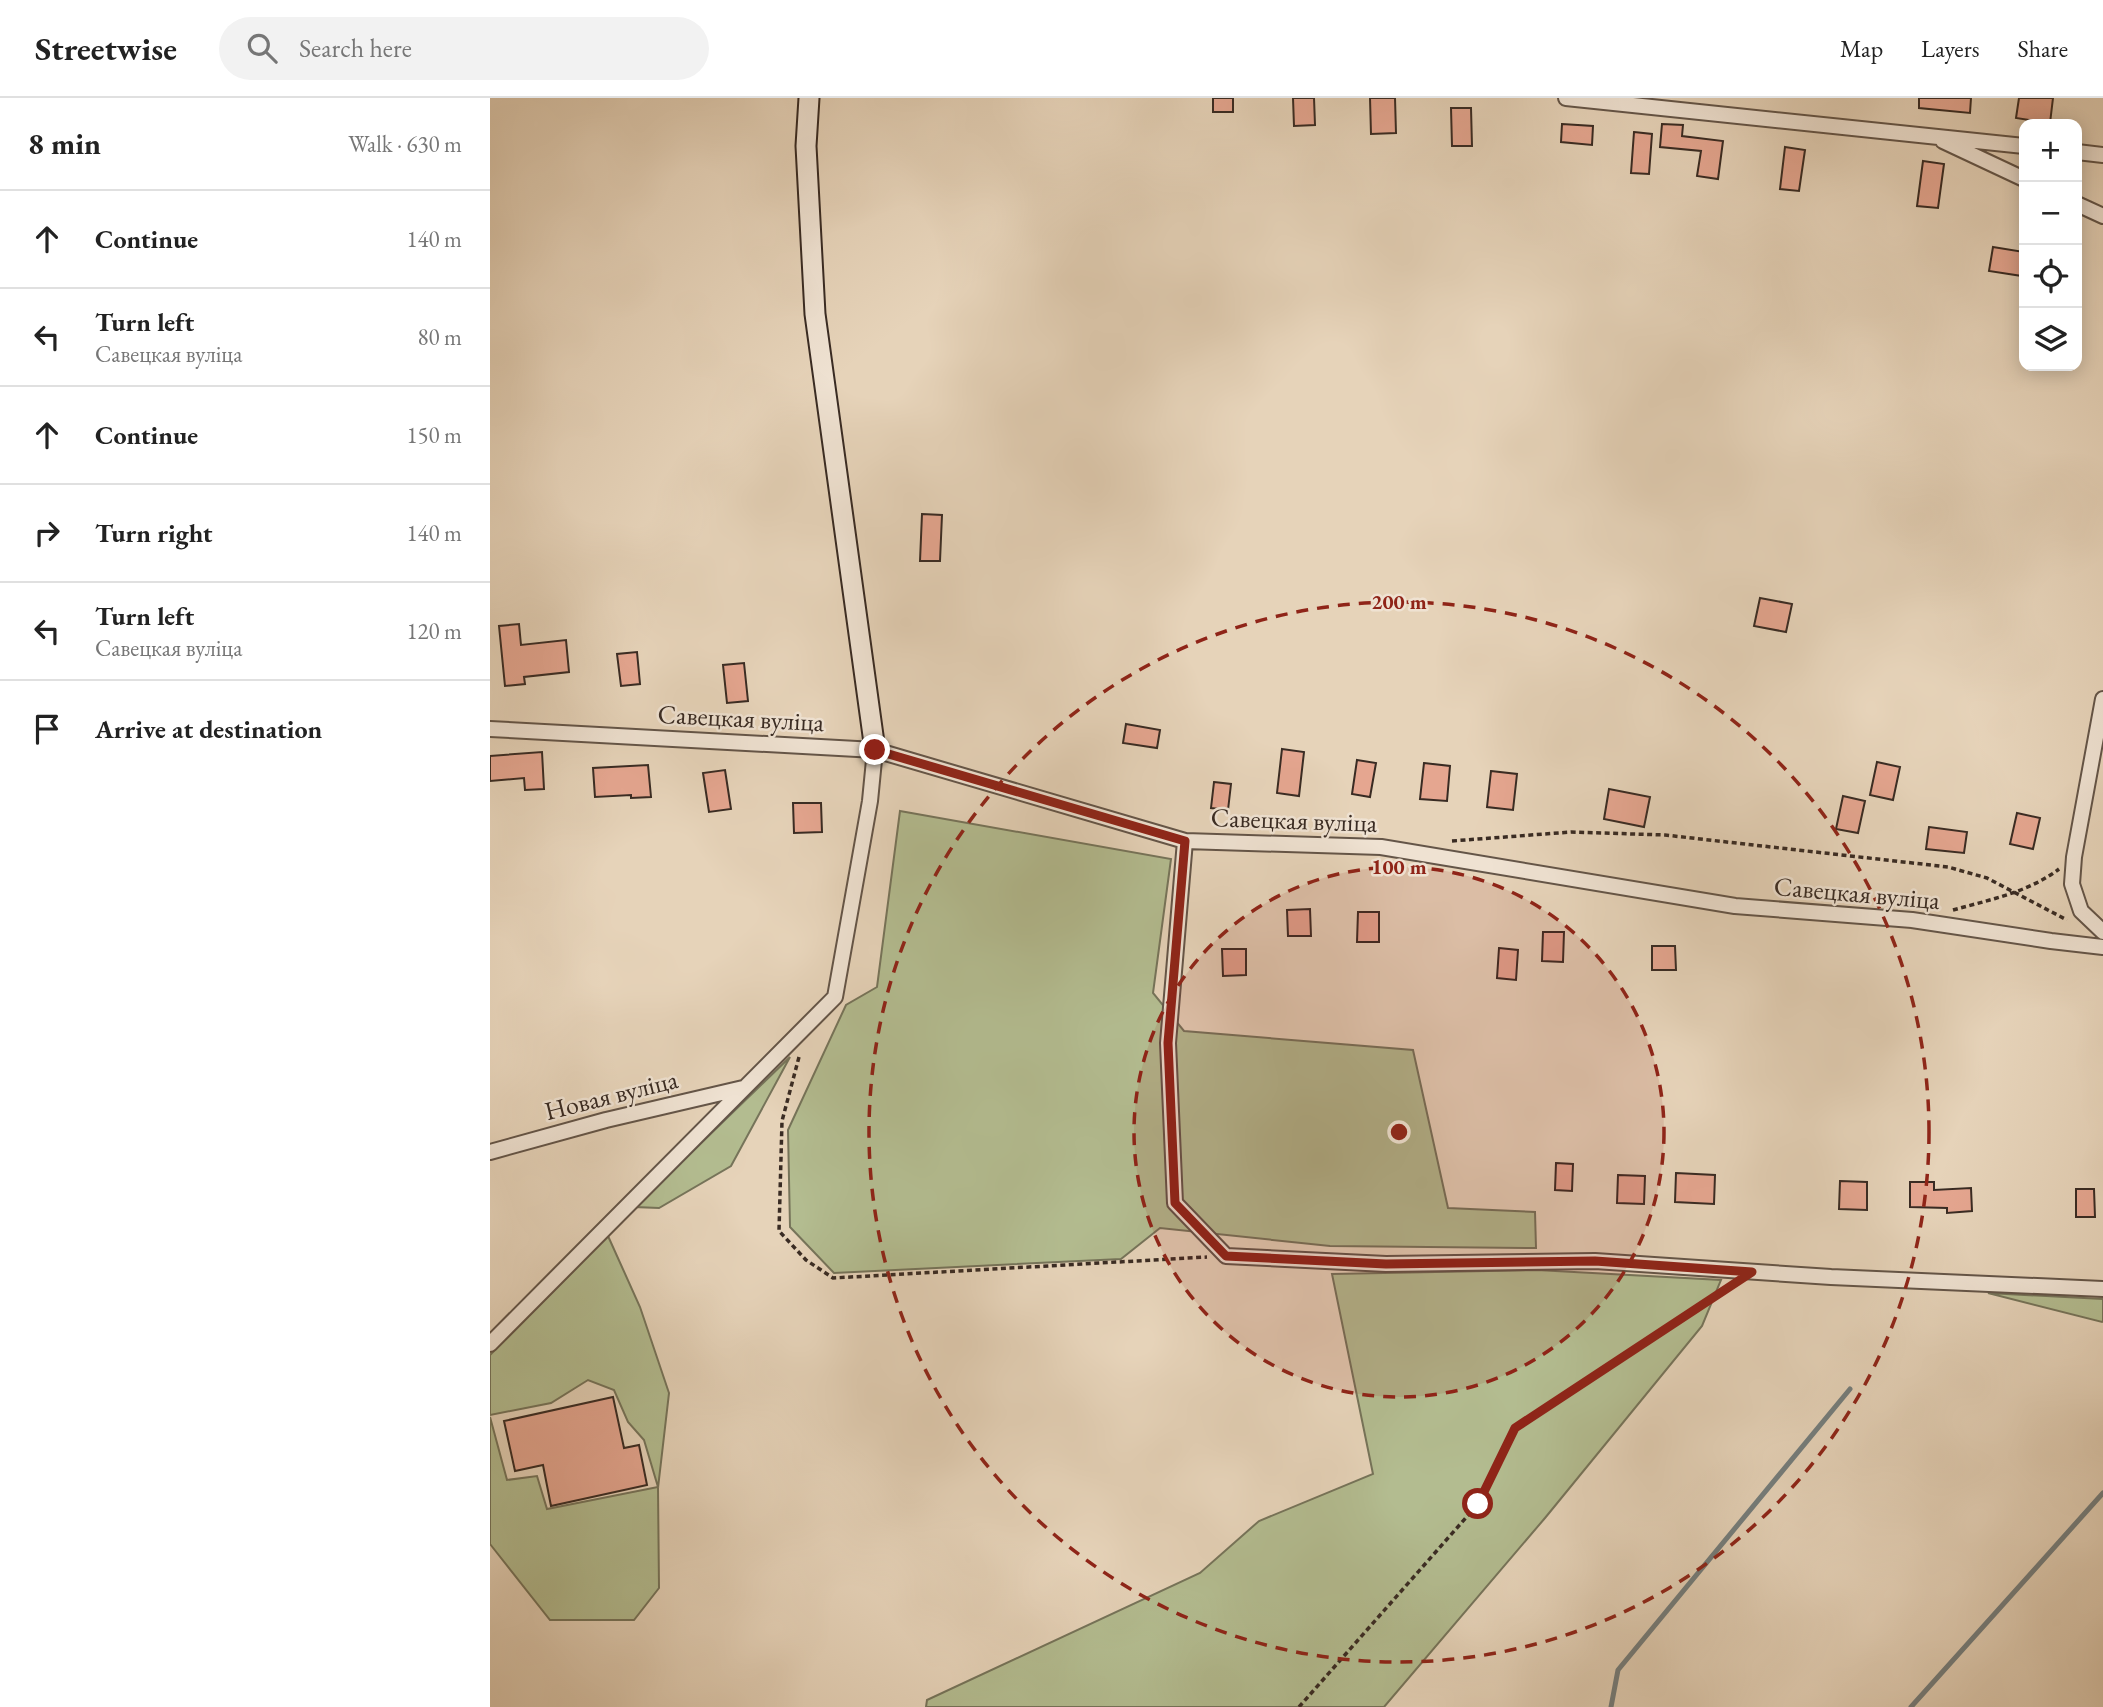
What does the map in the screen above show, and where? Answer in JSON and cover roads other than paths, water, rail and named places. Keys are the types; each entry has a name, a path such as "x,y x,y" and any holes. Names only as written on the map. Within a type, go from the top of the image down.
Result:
{"street":[{"path":"490,1344 835,997 870,801 875,750 815,314 806,146 809,98"},
{"path":"1566,98 2019,146"},
{"path":"1933,137 2019,177"},
{"path":"2082,153 2103,155"},
{"path":"2082,206 2103,216"},
{"path":"2103,699 2074,857 2072,884 2081,911 2103,932"},
{"name":"Савецкая вуліца","path":"490,729 875,750 1185,841 1381,847 1735,906 1912,920 2103,947"},
{"path":"1185,841 1168,1043 1175,1203 1226,1256 1386,1264 1595,1261 1831,1277 2103,1289"},
{"name":"Новая вуліца","path":"490,1152 606,1120 745,1087"}],"waterway":[{"path":"1611,1707 1618,1670 1850,1389"},
{"path":"1911,1707 2103,1493"}]}
